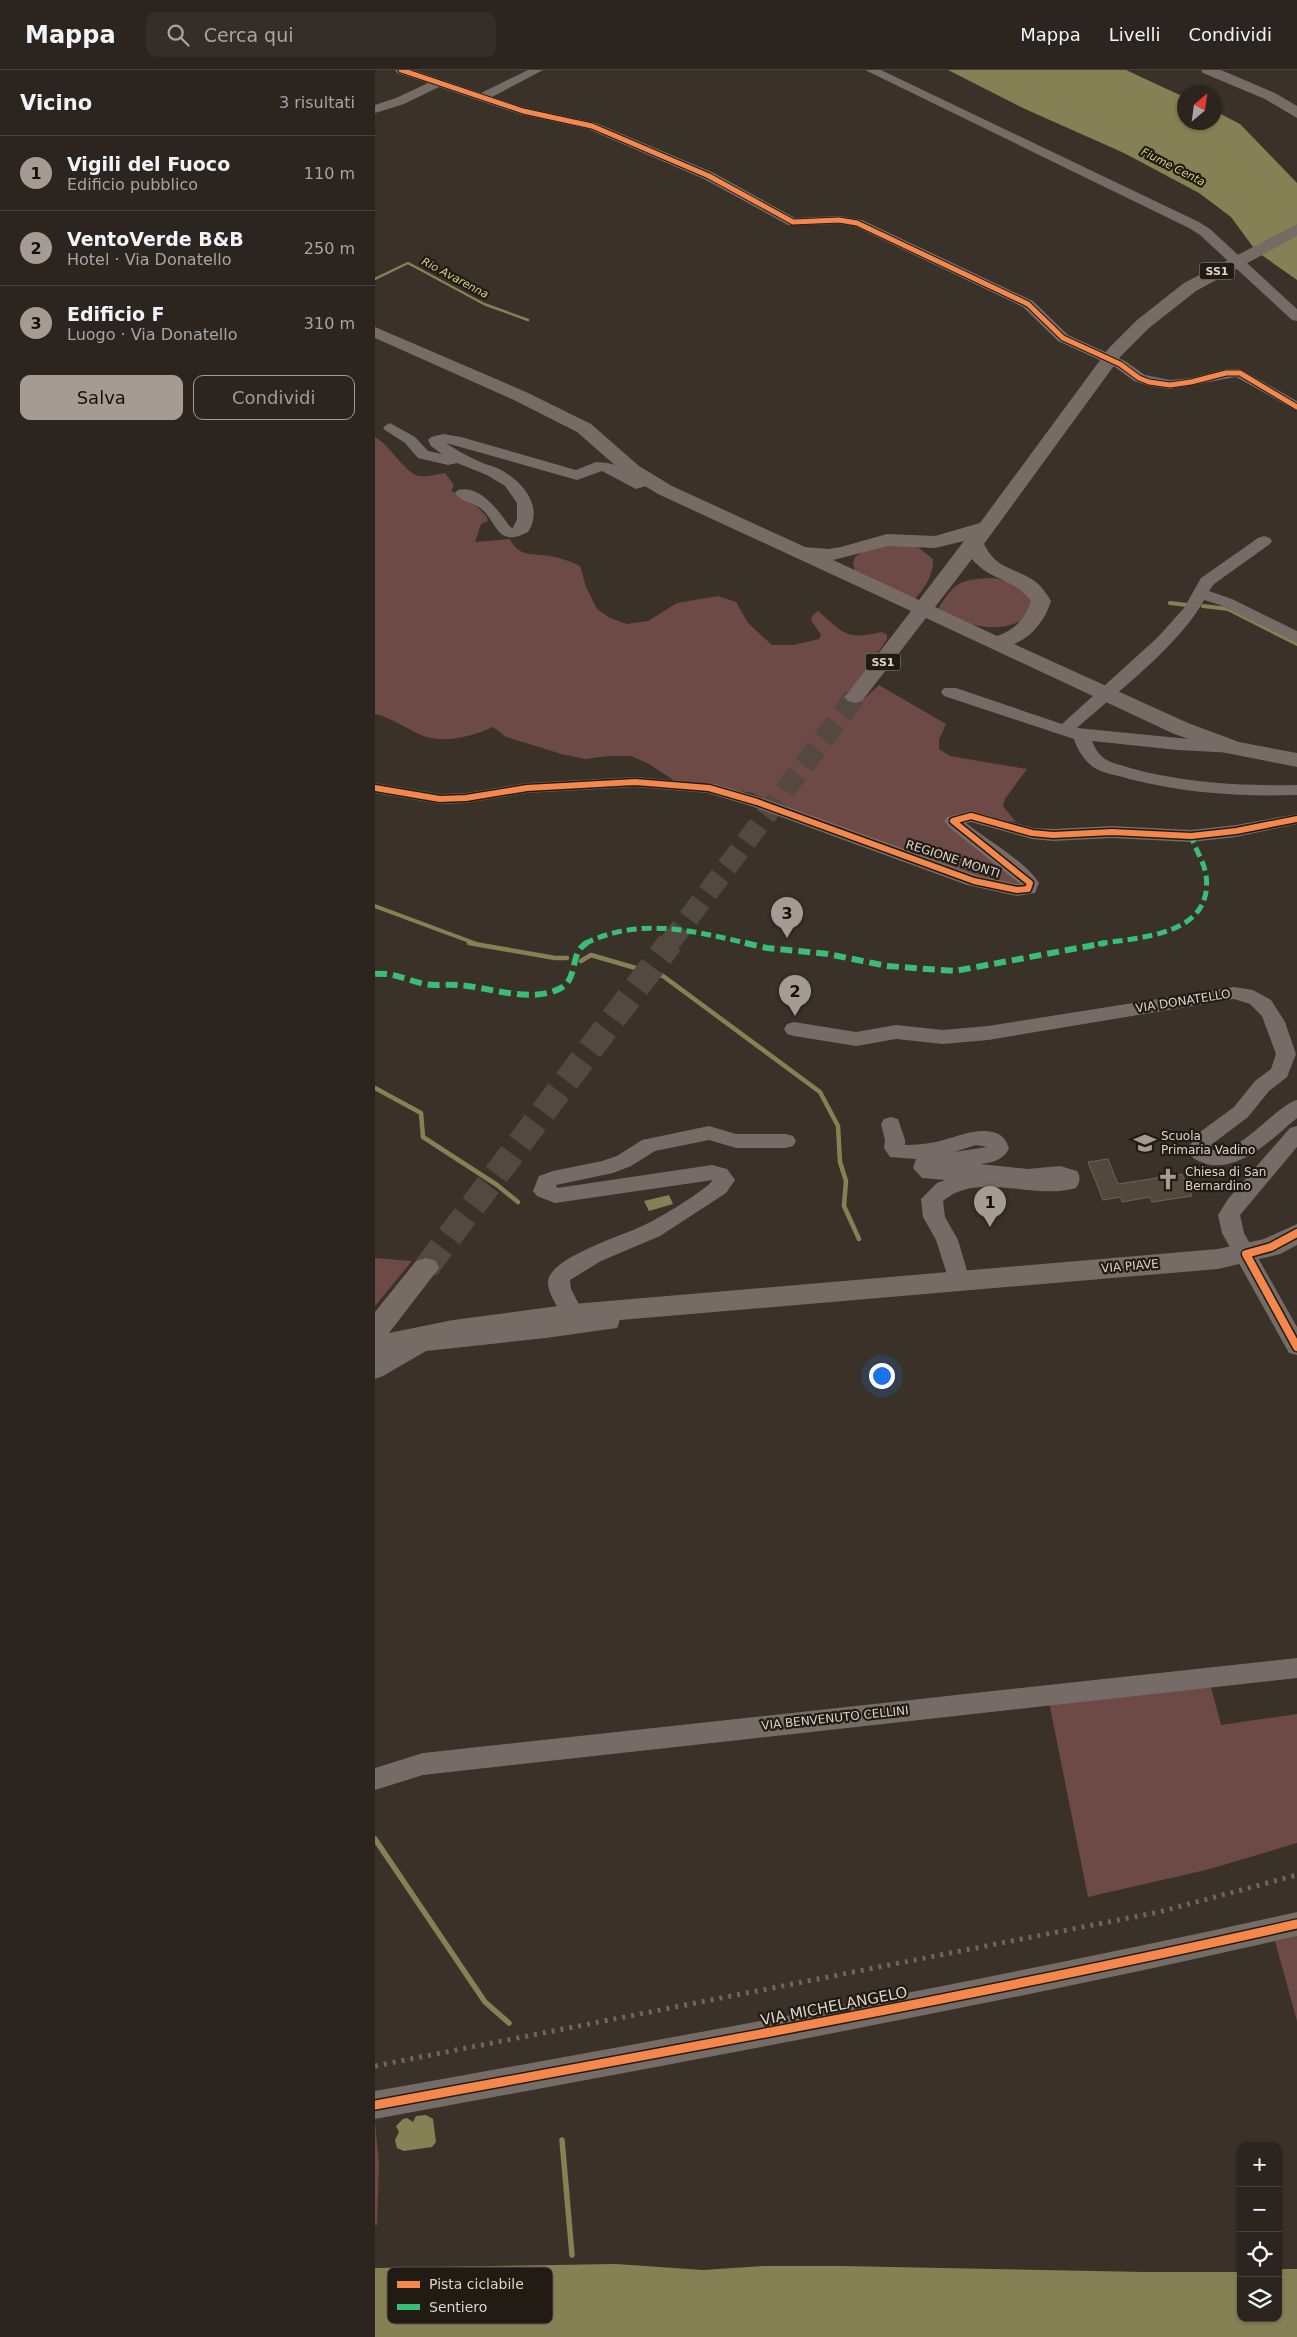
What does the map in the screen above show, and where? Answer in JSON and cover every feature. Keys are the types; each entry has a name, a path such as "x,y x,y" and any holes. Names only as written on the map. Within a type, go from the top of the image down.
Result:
{"main road":[{"path":"1208,70 1270,96 1297,113"},
{"name":"SS1","path":"855,697 987,526 1111,358 1143,324 1190,287 1297,229"},
{"path":"375,332 519,396 583,428 648,481 799,553 969,631 1014,631 1039,610 1041,601 1036,591 987,566 978,556 973,542"},
{"path":"799,553 828,555 851,552 887,540 951,540 987,526"},
{"path":"911,541 932,552 937,558 937,568 930,587 931,598 956,582 967,578 1000,576 1017,580"},
{"path":"827,566 837,565 851,552"},
{"path":"851,552 849,566 853,578"},
{"path":"1014,631 1026,658 1180,728 1234,748 1297,760"},
{"path":"1014,631 1026,658"},
{"name":"VIA PIAVE","path":"453,1330 573,1314 1218,1259 1271,1247 1297,1233"},
{"path":"375,1331 426,1268"},
{"path":"405,1295 406,1308 414,1322 431,1329 453,1330"},
{"path":"375,1352 396,1341 453,1330"}],"street":[{"path":"401,70 523,111 592,126 709,176 793,222 850,221 874,230 1022,301 1034,308 1063,338 1120,364 1135,375 1149,381 1173,386 1230,372 1240,373 1297,407"},
{"path":"482,97 537,70"},
{"path":"871,70 1117,186 1194,225 1205,232 1297,317"},
{"path":"375,109 400,101 438,83"},
{"path":"390,427 410,440 423,455 448,460 455,460 456,457"},
{"path":"463,493 486,505 504,530 514,533 522,528 527,517 525,504 522,495 515,487 494,472 456,457 435,442 443,438 457,440 577,475 588,469 605,466 612,468 636,484 648,481"},
{"path":"1073,732 1105,694 1163,641 1191,610 1207,581 1264,541"},
{"path":"1201,594 1227,602 1297,638"},
{"path":"950,692 1073,732 1178,745 1234,748"},
{"path":"1073,732 1082,741 1090,754 1102,765 1152,780 1271,791 1297,790"},
{"name":"REGIONE MONTI","path":"375,788 440,799 466,798 555,786 624,783 709,788 757,802 974,881 1017,890 1028,889 1030,883 1025,877 967,832 956,826 953,821 971,816 1032,833 1053,835 1112,832 1191,836 1236,831 1297,819"},
{"path":"1271,791 1268,794 1277,801 1297,806"},
{"name":"VIA DONATELLO","path":"794,1029 856,1039 895,1032 943,1037 988,1033 1234,993 1244,994 1254,996 1267,1007 1286,1054 1280,1072 1262,1086 1241,1112 1203,1140 1199,1147 1200,1153 1207,1158 1222,1159 1239,1153 1297,1107"},
{"path":"891,1124 895,1140 894,1148 897,1152 937,1150 975,1139 989,1139 998,1145 999,1149 989,1156 928,1160 924,1163 923,1168 929,1173 990,1171 1028,1176 1060,1173 1070,1176 1069,1183 1062,1184 1029,1185 973,1180 951,1185 939,1191 933,1199 934,1217 947,1240 959,1281"},
{"path":"573,1314 559,1286 561,1275 593,1255 652,1231 719,1188 724,1180 720,1174 712,1172 555,1196 545,1191 546,1182 553,1178 606,1168 649,1145 709,1133 736,1141 786,1141"},
{"path":"1297,1133 1236,1204 1229,1215 1233,1233 1297,1347"},
{"path":"375,1370 421,1343 609,1322 608,1311"},
{"name":"VIA BENVENUTO CELLINI","path":"375,1779 423,1764 1297,1668"},
{"name":"VIA MICHELANGELO","path":"375,2105 757,2036 1128,1962 1297,1924"}],"shaded area":[{"path":"375,437 409,471 420,476 445,473 454,485 451,491 473,502 487,517 488,521 481,524 475,542 510,539 522,552 550,556 580,566 586,587 597,609 610,618 627,624 648,621 677,603 718,596 736,602 748,623 772,645 793,645 819,639 821,635 811,620 812,616 818,611 846,633 860,635 882,632 887,635 887,639 864,673 858,701 863,700 879,685 946,724 939,740 939,749 950,756 1027,769 1005,799 1003,806 1016,822 966,813 950,818 1022,884 1013,887 920,858 822,823 752,793 675,781 649,764 631,756 608,756 586,759 565,755 506,737 493,727 476,734 457,738 430,738 375,714"},
{"path":"908,544 919,548 933,559 932,571 928,581 914,600 855,572 853,563 855,557 871,546"},
{"path":"994,578 1011,582 1033,597 1030,616 1006,626 983,627 961,621 937,611 948,594 959,584 973,579"},
{"path":"375,1258 412,1261 375,1306"},
{"path":"1210,1683 1221,1725 1297,1714 1297,1843 1210,1869 1088,1897 1049,1702"},
{"path":"1297,1936 1297,2021 1275,1941"},
{"path":"375,2122 379,2164 377,2225 375,2225"}],"water":[{"name":"Fiume Centa","path":"948,70 1126,70 1177,94 1177,130 1222,130 1222,115 1240,124 1297,183 1297,280 1256,251 1231,217 1199,193 1124,153 1025,109"},
{"path":"669,1195 673,1204 649,1211 644,1201"},
{"path":"426,2115 433,2119 436,2142 432,2147 404,2151 397,2148 395,2140 399,2132 396,2126 403,2119 407,2118 413,2122 416,2116"},
{"path":"616,2264 703,2270 763,2266 841,2266 1237,2272 1237,2322 1282,2322 1282,2269 1297,2269 1297,2337 375,2337 375,2268 387,2268 387,2324 553,2324 553,2267 435,2267"}],"building":[{"name":"Chiesa di San Bernardino","path":"1108,1159 1118,1184 1182,1174 1192,1196 1152,1202 1150,1197 1122,1202 1121,1197 1103,1200 1088,1162"}],"waterway":[{"name":"Rio Avarenna","path":"375,279 408,263 484,304 528,320"},
{"name":"Rio Avarenna","path":"1170,603 1187,605"},
{"name":"Rio Avarenna","path":"1203,606 1228,609 1297,644"},
{"path":"375,906 477,944"},
{"path":"469,943 555,958 567,958"},
{"path":"581,961 591,955 663,976 820,1092 838,1126 840,1162 846,1181 844,1206 859,1239"},
{"path":"375,1088 421,1113 423,1137 497,1185 518,1202"},
{"path":"375,1839 485,2002 509,2023"},
{"path":"562,2140 572,2255"}],"tunnel":[{"path":"669,944 855,697"},
{"path":"426,1268 670,943"}],"railway":[{"path":"375,2066 1159,1912 1297,1875"}],"marked path":[{"path":"375,974 385,973 425,984 460,985 514,993 545,993 563,987 573,973 574,959 583,945 601,936 628,929 659,927 691,931 767,948 828,954 887,966 955,971 1170,931 1179,927 1199,910 1206,893 1206,873 1191,836"}],"cycle path":[{"path":"401,70 523,111 592,126 709,176 793,222 839,220 857,223 1028,304 1063,338 1120,364 1139,378 1149,382 1170,385 1221,374 1240,373 1297,407"},
{"path":"375,788 440,799 466,798 527,788 635,782 709,788 757,802 974,881 1017,890 1028,889 1030,883 1019,872 953,821 971,816 1032,833 1053,835 1112,832 1191,836 1236,831 1297,819"},
{"path":"1297,1233 1271,1247 1246,1254 1297,1347"},
{"path":"375,2105 764,2034 1138,1960 1297,1924"}],"place":[{"name":"Edificio F","path":"787,938"},
{"name":"VentoVerde B&B","path":"795,1016"},
{"name":"Scuola Primaria Vadino","path":"1145,1143"},
{"name":"Chiesa di San Bernardino","path":"1168,1179"},
{"name":"Vigili del Fuoco","path":"990,1227"}]}
